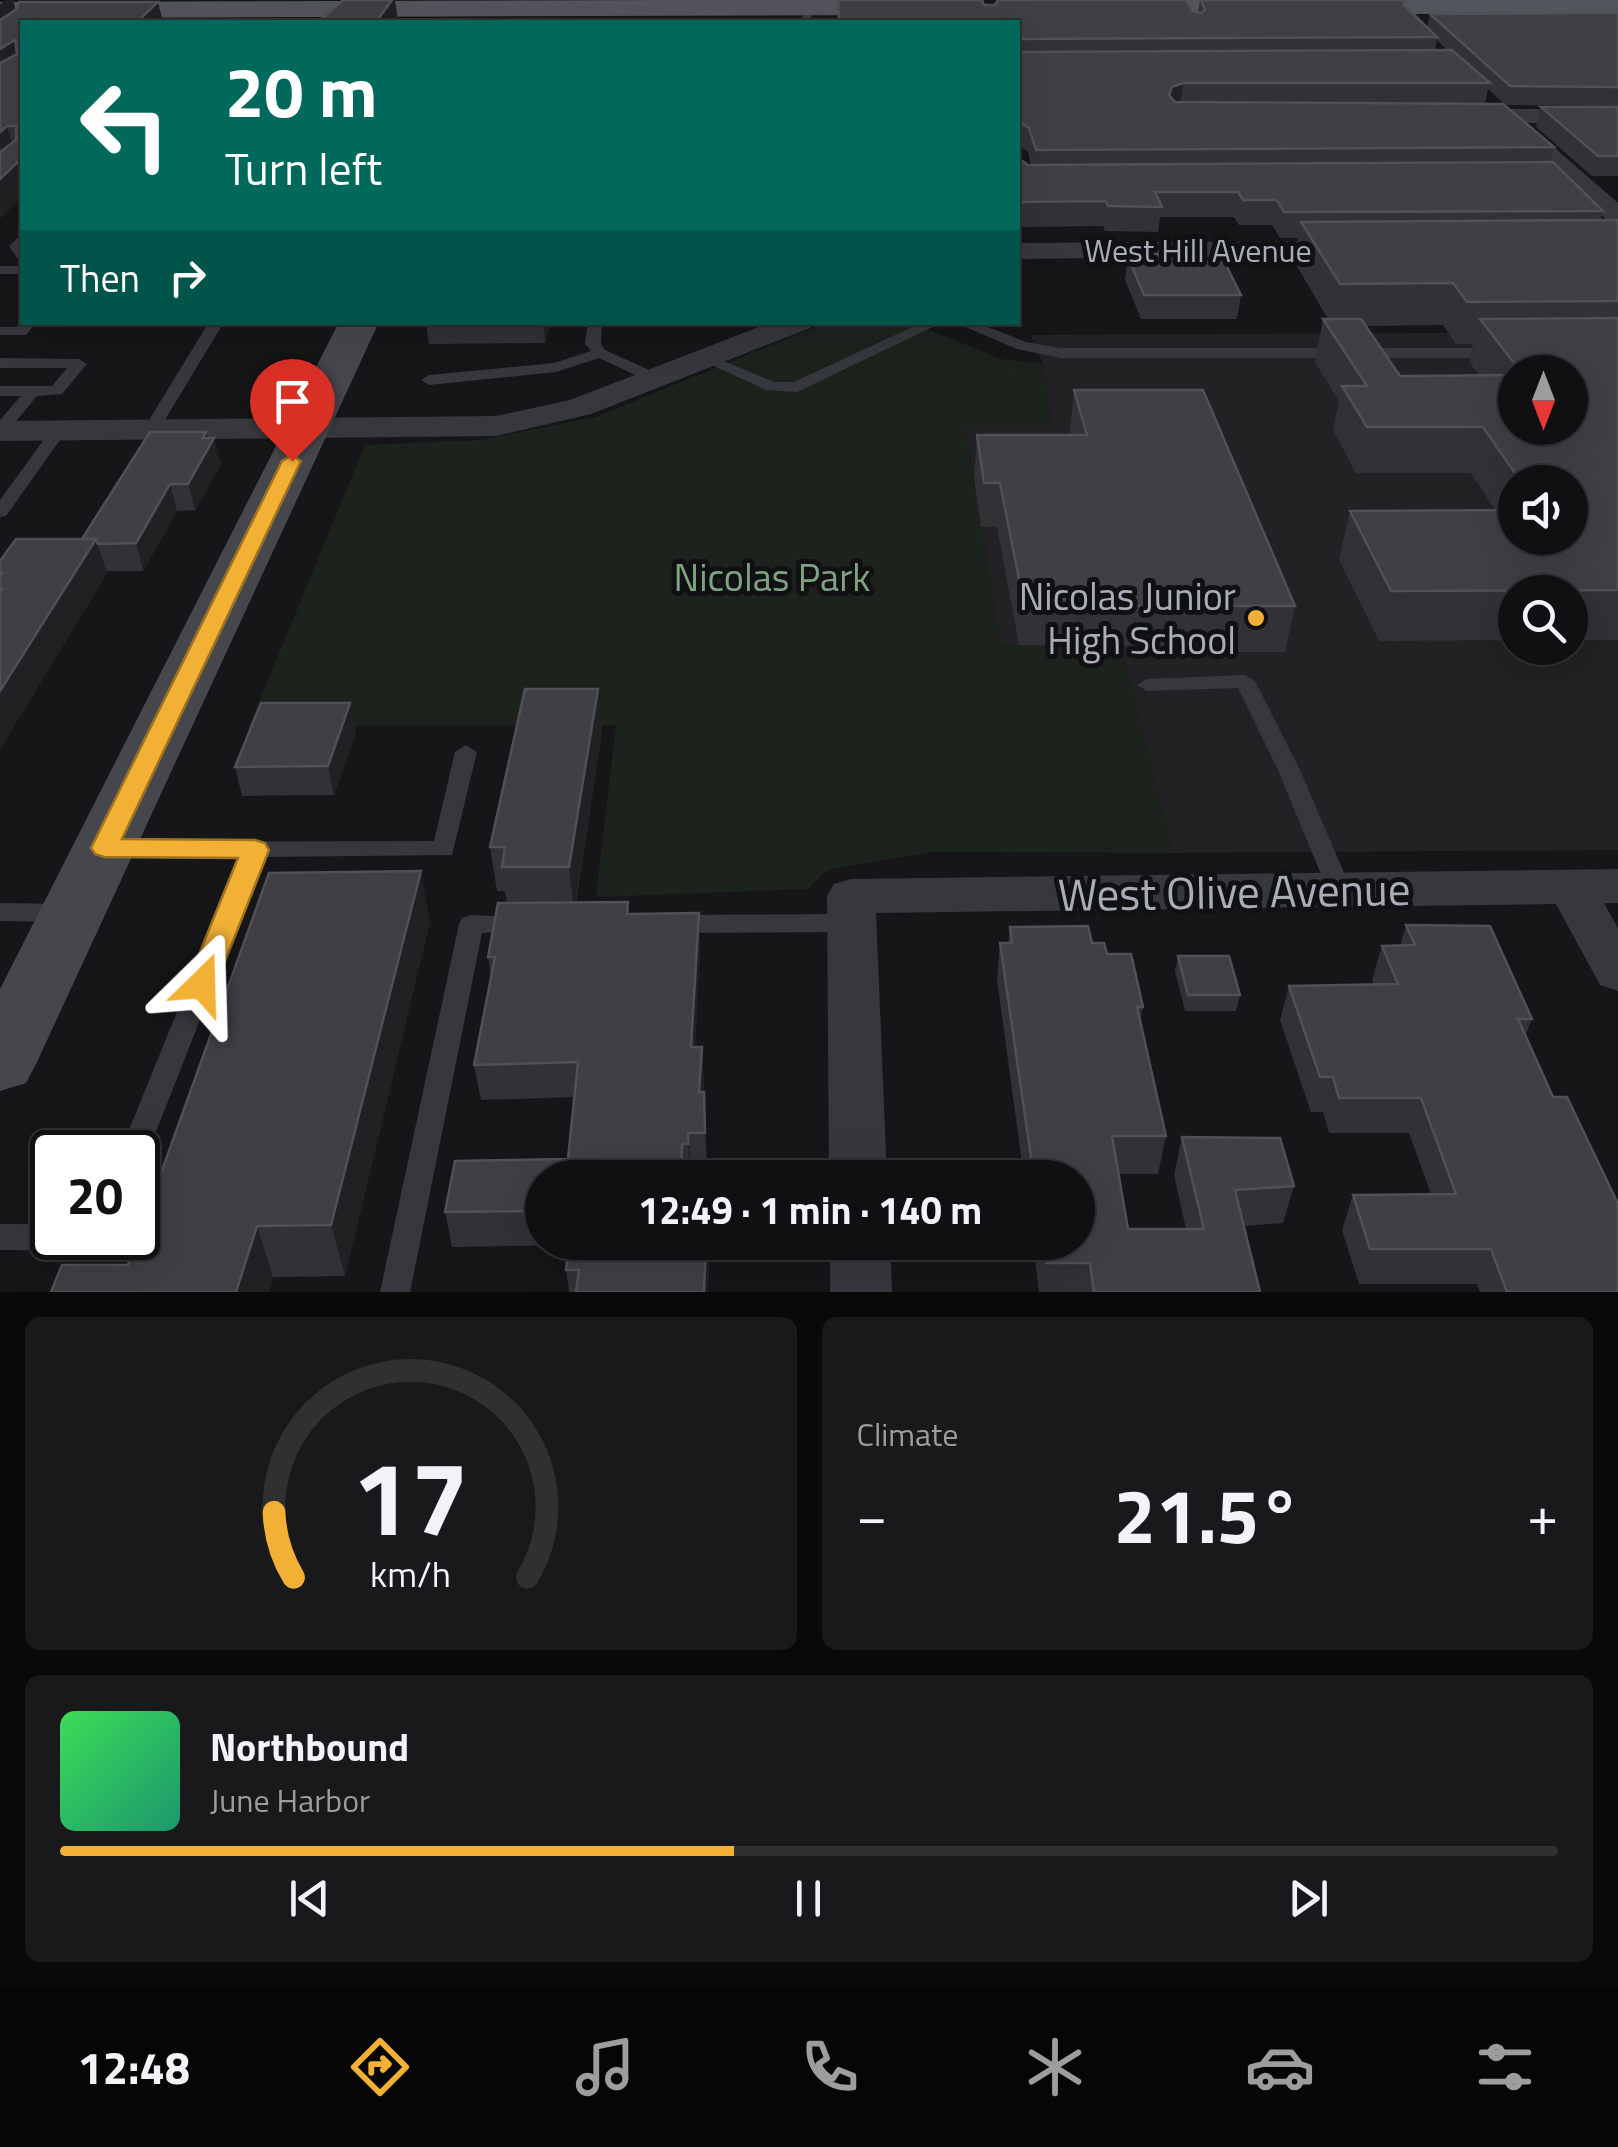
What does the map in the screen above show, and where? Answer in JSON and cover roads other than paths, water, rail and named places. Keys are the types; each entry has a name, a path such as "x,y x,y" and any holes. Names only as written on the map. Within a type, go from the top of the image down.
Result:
{"main road":[{"path":"1093,6 1186,12 1242,3 1399,15 1618,6"},
{"path":"0,10 424,4 510,10 673,4 807,15 902,4 938,7"},
{"path":"0,1062 358,325"}],"street":[{"path":"1498,110 1565,179 1618,217"},
{"path":"1448,116 1498,110 1618,116"},
{"name":"West Hill Avenue","path":"1020,251 1366,249"},
{"path":"0,430 496,426 580,407 792,325"},
{"path":"1570,886 1618,972"},
{"name":"West Olive Avenue","path":"851,910 1339,889 1618,886"},
{"path":"851,910 858,1160"},
{"path":"860,1260 861,1292"}],"lane":[{"path":"0,332 21,332 27,325"},
{"path":"151,430 215,325"},
{"path":"595,325 593,344 600,353 656,379"},
{"path":"706,359 772,387 797,386 929,325"},
{"path":"968,325 1022,346 1062,353 1508,353"},
{"path":"429,380 556,367 600,353"},
{"path":"0,363 80,364 56,391 0,391"},
{"path":"0,430 33,391"},
{"path":"0,512 59,430"},
{"path":"1147,685 1246,680 1339,889"},
{"path":"104,848 444,850 466,752"},
{"path":"143,1130 255,850"},
{"path":"651,924 851,910"},
{"path":"0,912 72,913"},
{"path":"394,1292 471,924 551,924"},
{"path":"0,1237 30,1237"}],"place":[{"name":"Nicolas Junior High School","path":"1256,618"}],"park label":[{"name":"Nicolas Park","path":"772,577"}]}
